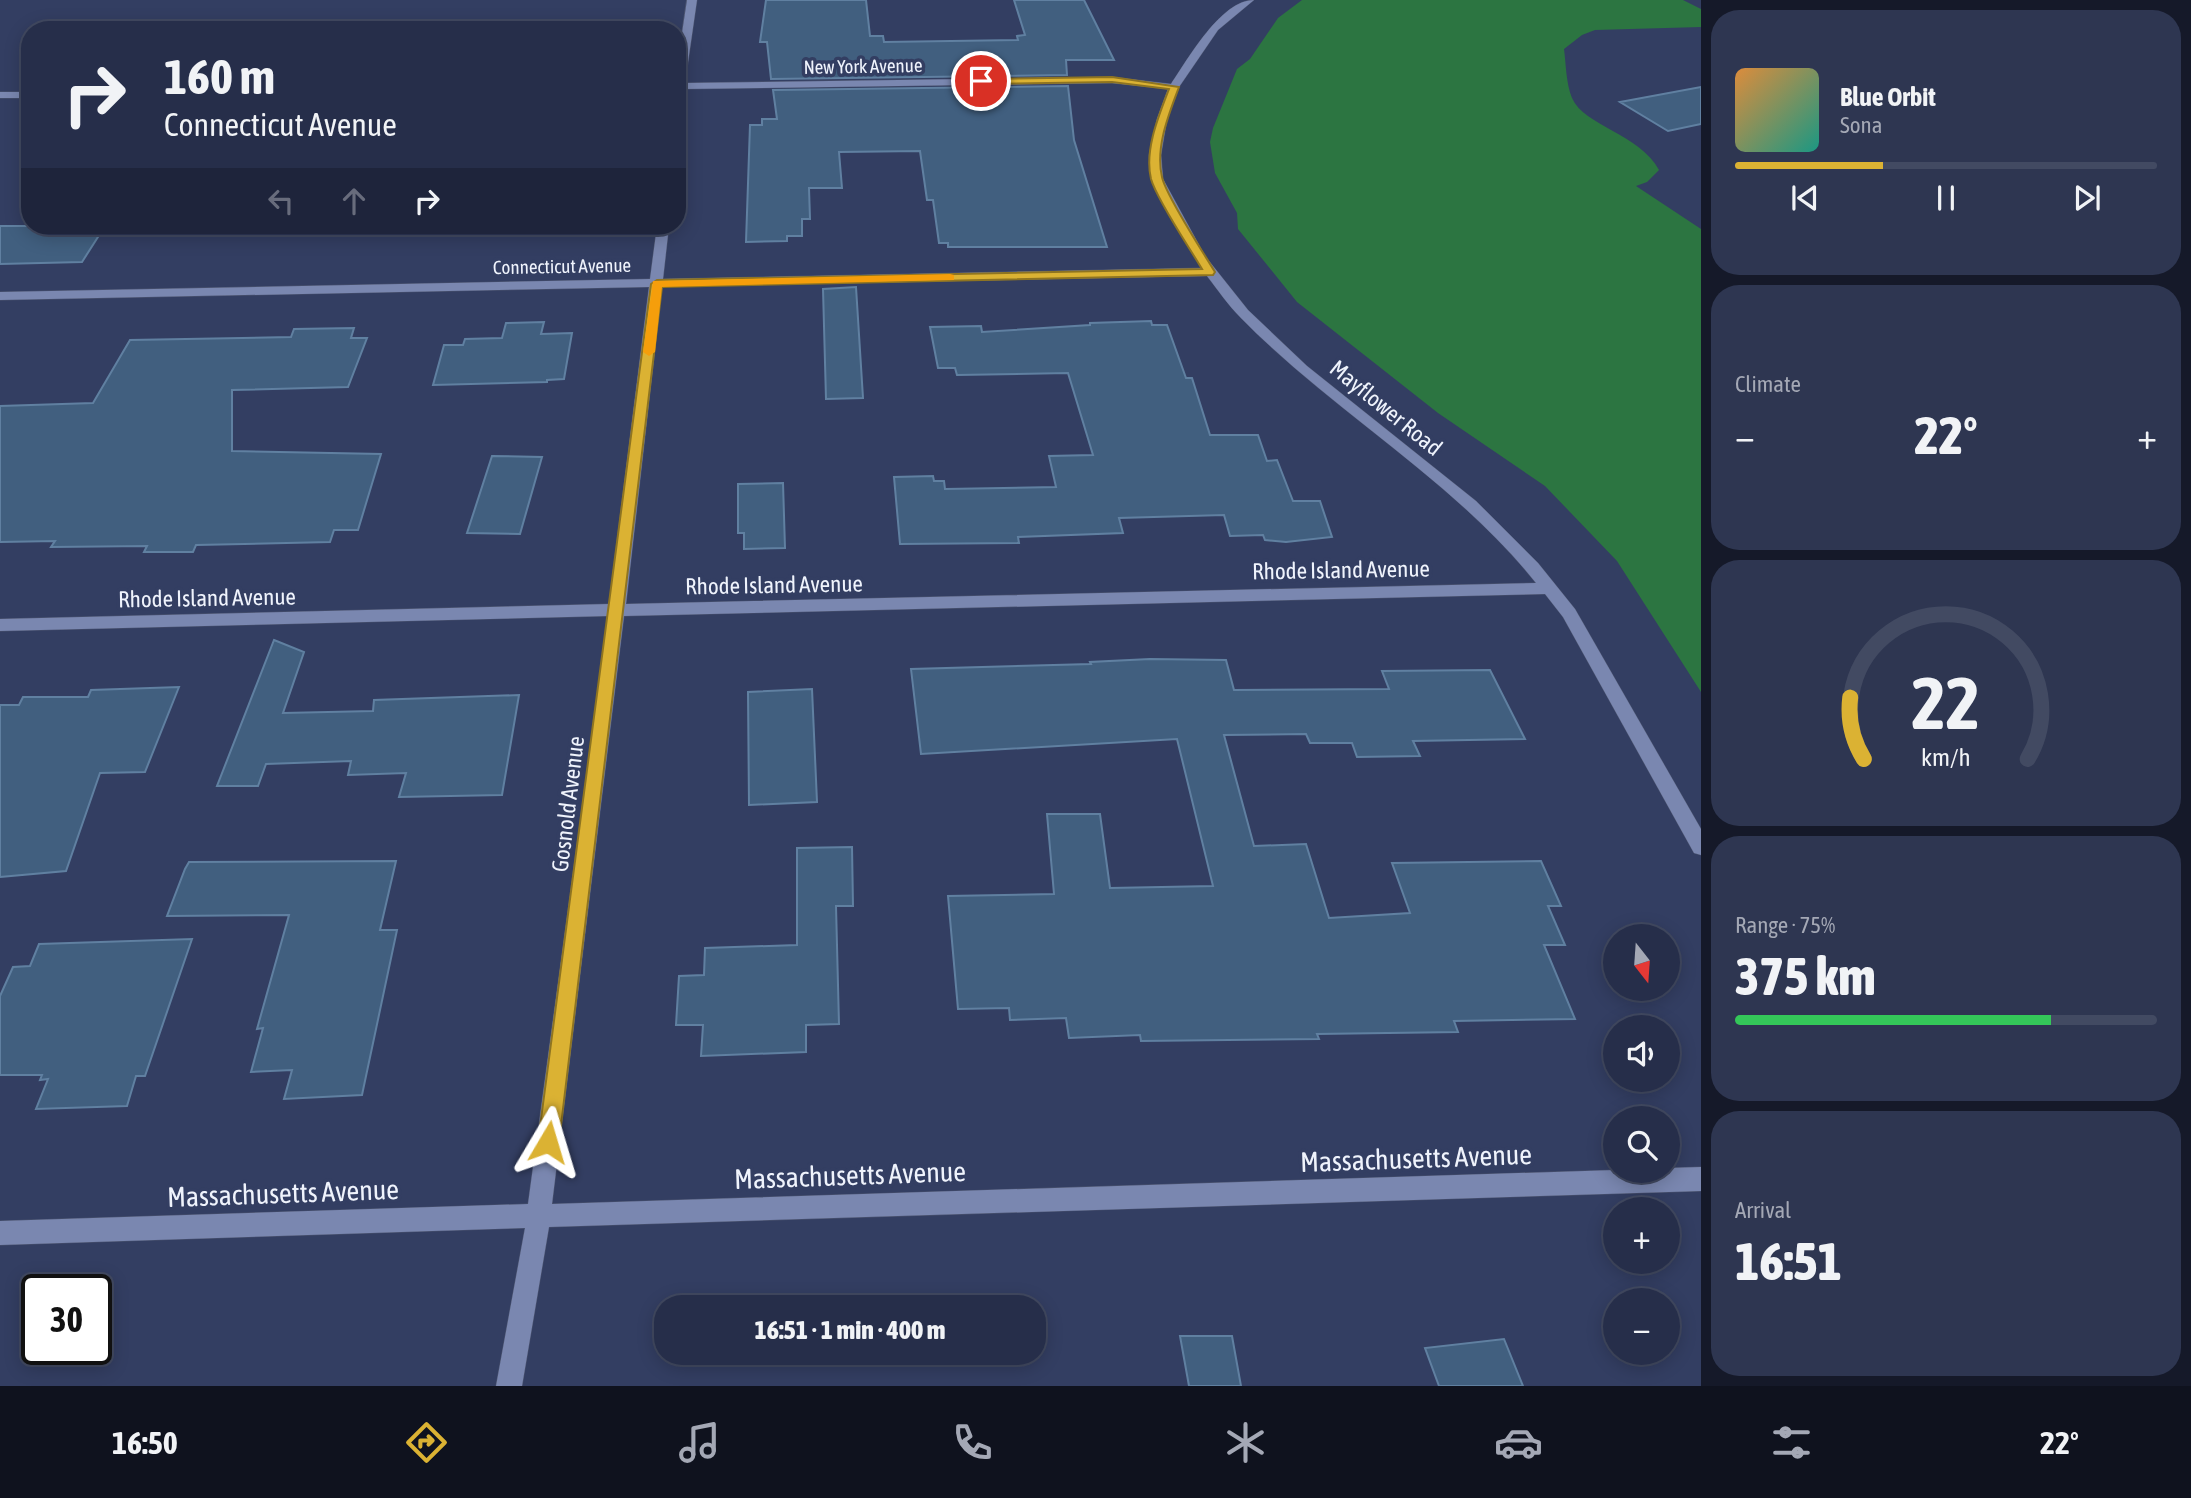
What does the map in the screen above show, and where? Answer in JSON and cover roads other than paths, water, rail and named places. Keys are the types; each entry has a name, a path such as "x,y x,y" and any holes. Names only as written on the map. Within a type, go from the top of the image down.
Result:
{"street":[{"path":"686,37 692,0"},
{"name":"Mayflower Road","path":"1249,0 1215,28 1174,87 1162,120 1155,155 1157,179 1209,272 1242,313 1302,369 1471,505 1549,587 1569,613 1701,848"},
{"name":"New York Avenue","path":"686,86 1112,79 1174,87"},
{"path":"0,95 21,94"},
{"name":"Gosnold Avenue","path":"509,1386 539,1214 617,611 662,235"},
{"name":"Connecticut Avenue","path":"0,296 1209,272"},
{"name":"Rhode Island Avenue","path":"0,625 1549,587"},
{"name":"Massachusetts Avenue","path":"0,1233 1701,1179"}]}
